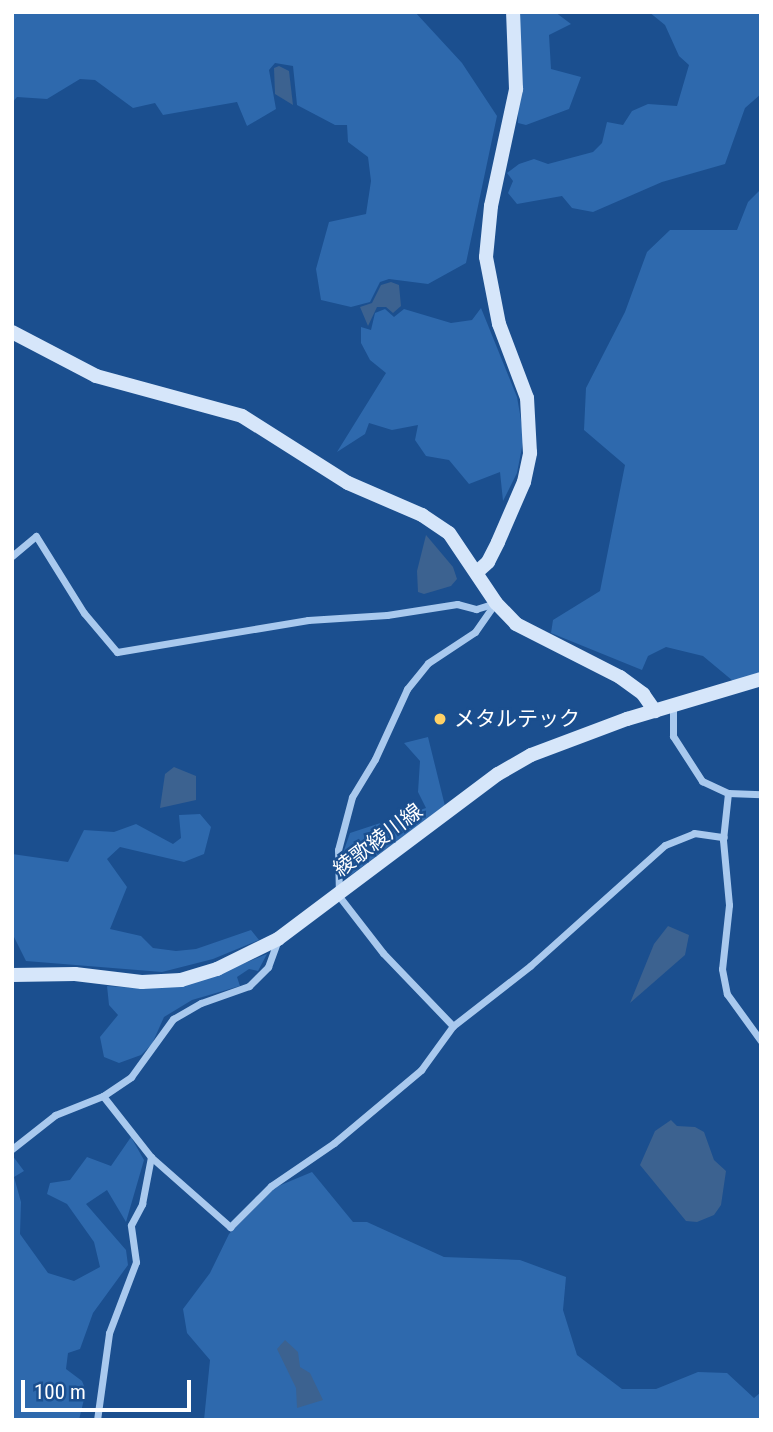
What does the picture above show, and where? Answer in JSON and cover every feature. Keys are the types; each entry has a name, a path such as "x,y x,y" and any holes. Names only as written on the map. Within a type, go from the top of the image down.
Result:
{"street":[{"path":"477,572 488,562 498,542 524,482 530,453 527,398 499,324 486,257 491,206 516,89 513,12"},
{"path":"12,332 96,376 242,416 262,426 348,483 422,515 449,533 496,603 527,632 634,685 655,711"},
{"path":"12,556 36,536 84,613 117,652 308,620 387,615 457,604 475,609 496,603"},
{"path":"453,1027 383,953 339,896 338,850 352,797 375,759 407,689 428,663 475,632 496,603"},
{"name":"綾歌綾川線","path":"12,975 181,981 217,969 278,939 498,775 531,755 655,711 761,679"},
{"path":"673,706 673,736 702,781 728,793 761,794"},
{"path":"728,793 724,837 729,905 722,969 727,994 761,1041"},
{"path":"103,1096 151,1157 230,1227 271,1186 334,1143 421,1070 453,1027 555,944 665,845 694,833 724,837"},
{"path":"12,1149 55,1115 103,1096 131,1077 173,1019 201,1003 249,986 268,967 278,939"},
{"path":"97,1420 109,1333 136,1262 131,1225 142,1204 151,1157"}],"shaded area":[{"path":"12,12 415,12 462,63 497,116 466,263 428,284 389,279 380,282 370,302 351,307 321,300 316,269 329,222 366,214 371,181 368,157 348,142 347,125 335,125 297,105 293,66 275,63 269,70 276,109 247,126 237,102 163,115 155,103 133,108 95,80 80,79 47,99 17,97 12,103"},
{"path":"519,12 555,12 571,24 549,35 551,69 581,77 569,109 526,125 518,123"},
{"path":"649,12 761,12 761,94 745,108 725,164 662,182 593,212 572,208 562,196 517,204 508,193 513,181 507,173 519,164 534,159 548,164 593,152 602,143 607,122 623,125 632,111 648,104 677,106 689,65 679,56 665,25"},
{"path":"279,66 289,71 293,105 275,94 274,68"},
{"path":"761,189 761,672 733,681 703,656 666,647 648,656 642,670 551,633 553,620 600,591 625,465 584,430 586,388 625,312 647,252 670,230 737,230 748,202"},
{"path":"391,282 399,285 401,306 393,313 386,307 377,307 368,326 360,307 372,303 381,285"},
{"path":"481,308 517,397 524,437 517,473 503,501 500,472 469,484 449,460 426,456 415,440 418,425 392,430 369,423 365,434 337,452 386,373 370,360 361,343 361,327 371,330 375,313 385,309 394,317 404,309 451,323 472,320"},
{"path":"426,535 453,567 457,579 451,586 424,594 418,592 417,571"},
{"path":"428,737 445,806 348,877 343,853 350,833 426,808 418,792 420,761 404,743"},
{"path":"174,767 196,776 196,800 160,808 165,774"},
{"path":"200,814 211,827 204,854 184,862 120,847 107,859 127,887 110,929 141,936 153,948 176,951 196,949 251,930 259,940 213,959 162,972 26,961 12,933 12,854 68,862 84,830 114,832 136,824 173,844 181,838 179,815"},
{"path":"668,926 689,935 685,955 630,1003 654,944"},
{"path":"267,954 258,971 249,969 237,977 240,986 192,1000 164,1017 152,1044 141,1055 119,1063 104,1057 100,1037 118,1015 109,1005 107,986 135,988 218,974"},
{"path":"671,1120 677,1126 695,1127 704,1132 714,1160 726,1171 721,1205 714,1215 697,1222 686,1221 640,1165 655,1131"},
{"path":"131,1137 144,1160 126,1222 107,1190 86,1204 126,1250 128,1265 93,1313 80,1349 68,1353 66,1369 82,1381 86,1391 79,1420 12,1420 12,1155 24,1171 14,1177 21,1202 20,1234 48,1273 74,1281 100,1267 94,1242 67,1204 47,1194 50,1183 70,1180 87,1157 111,1166"},
{"path":"312,1172 353,1222 367,1222 444,1257 520,1260 566,1277 563,1310 577,1355 622,1389 656,1389 698,1372 727,1373 754,1398 761,1392 761,1420 204,1420 210,1360 187,1333 183,1309 210,1273 229,1234 276,1187"},
{"path":"285,1340 298,1352 300,1367 310,1373 323,1400 297,1408 296,1388 277,1349"}],"place":[{"name":"メタルテック","path":"440,719"}]}
